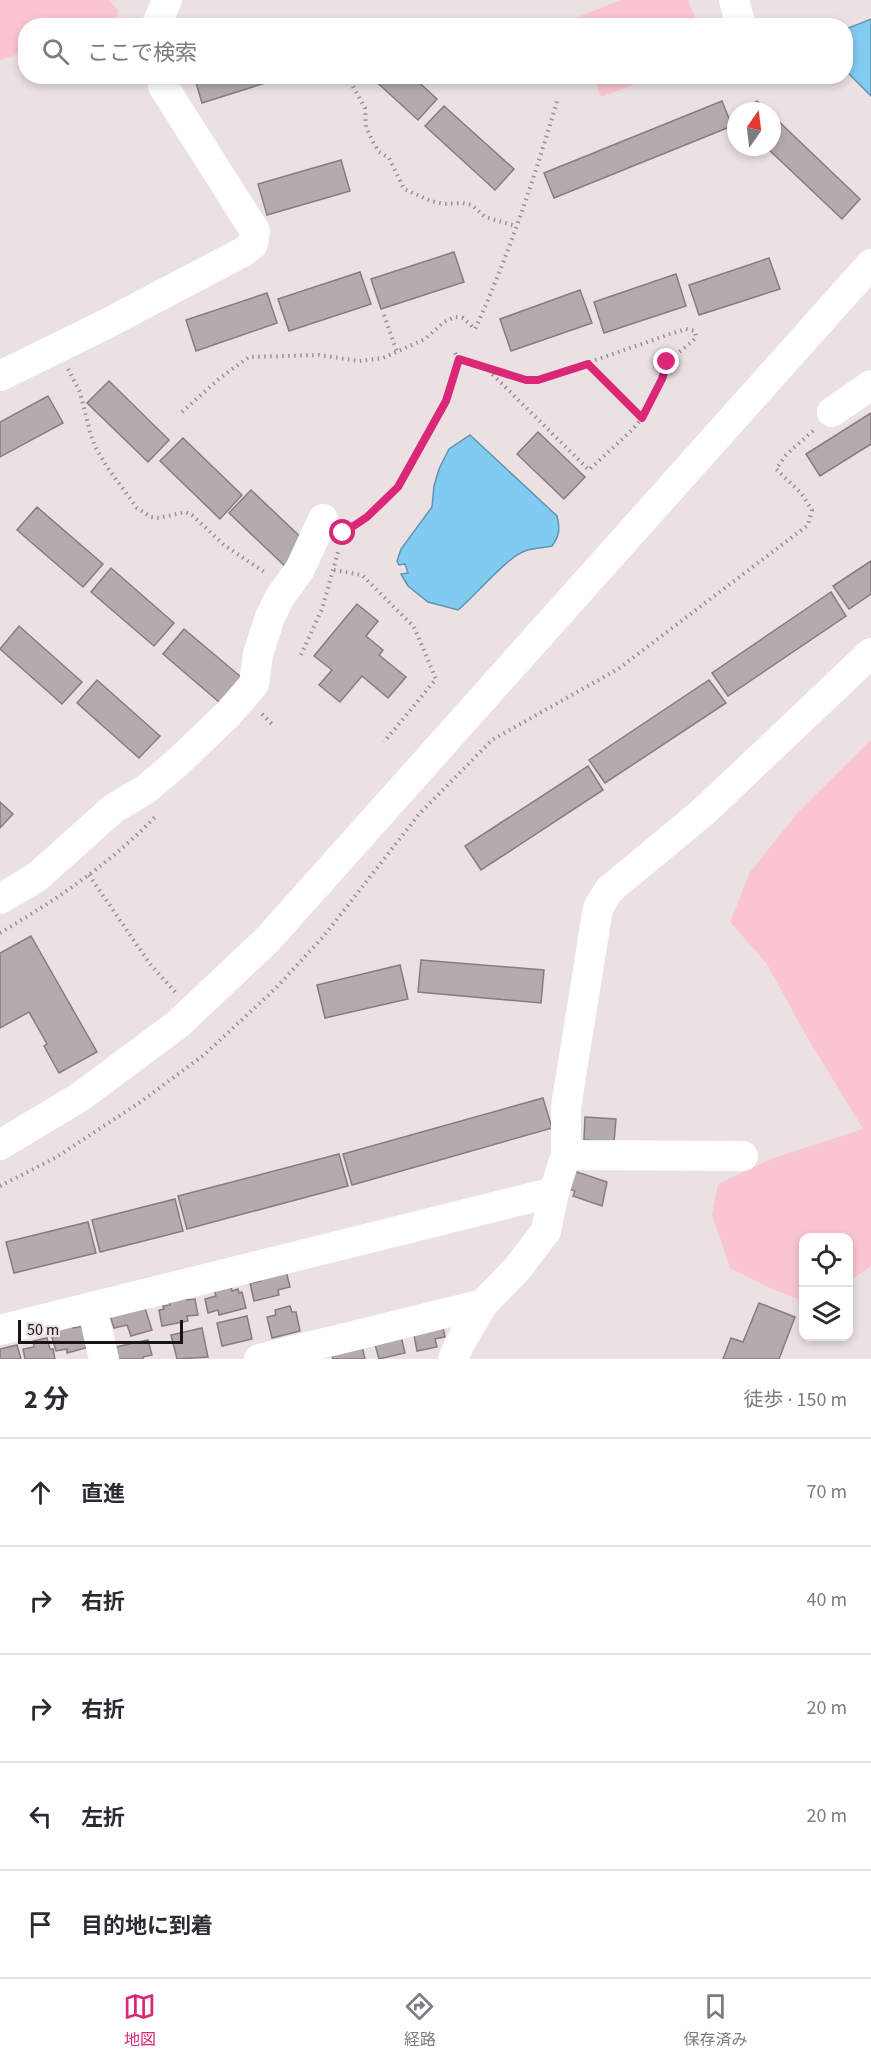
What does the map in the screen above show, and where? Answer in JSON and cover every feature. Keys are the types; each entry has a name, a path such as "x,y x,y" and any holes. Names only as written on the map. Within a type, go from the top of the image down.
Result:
{"street":[{"path":"159,18 167,0"},
{"path":"734,0 739,18"},
{"path":"0,376 114,320 243,252 253,244 255,231 163,84"},
{"path":"0,1145 80,1097 178,1024 268,939 871,264"},
{"path":"832,412 871,385"},
{"path":"0,899 37,877 114,808 145,790 235,707 254,684 258,654 270,617 280,597 332,530"},
{"path":"453,1359 483,1304 517,1269 546,1232 554,1192 566,1155 566,1107 598,908 609,890 702,813 871,652"},
{"path":"566,1155 743,1156"},
{"path":"0,1330 554,1192"},
{"path":"259,1359 483,1304"},
{"path":"92,1307 104,1359"}],"path":[{"path":"352,84 365,108 366,127 372,140 379,152 390,158 405,189 431,201 472,205 484,217 516,226"},
{"path":"182,412 220,378 249,357 319,355 359,361 383,358 397,352 425,339 444,322 455,317 463,318 475,329 493,290 516,226 558,98"},
{"path":"384,315 397,352"},
{"path":"455,353 459,359 485,368 526,380 538,380 686,329 695,331 696,337 667,362 662,379 642,418 589,470 485,368"},
{"path":"332,530 343,533 367,517 398,487 446,401 459,359"},
{"path":"65,362 80,392 96,448 137,508 151,517 159,518 185,512 192,515 224,545 271,577"},
{"path":"588,364 642,418"},
{"path":"0,1186 55,1158 139,1103 204,1055 275,989 323,937 420,813 492,740 618,669 808,525 812,510 801,493 776,469 786,455 832,412"},
{"path":"301,655 319,617 339,547"},
{"path":"334,570 362,575 414,627 436,679 384,742"},
{"path":"89,875 150,964 180,998"}],"shaded area":[{"path":"0,0 109,0 118,10 116,18 18,18 18,54 0,60"},
{"path":"621,0 688,0 695,18 575,18"},
{"path":"596,84 635,84 601,97"},
{"path":"871,740 871,1266 853,1278 853,1233 799,1233 799,1299 730,1268 712,1215 718,1184 771,1159 863,1129 804,1032 767,964 730,922 750,872 800,810"}],"water":[{"path":"871,19 871,96 853,78 853,26"},
{"path":"470,435 557,516 559,531 552,546 528,550 509,561 458,610 428,602 408,586 401,574 408,573 405,564 399,565 397,561 401,549 432,507 434,486 449,449"}],"building":[{"path":"196,84 262,84 202,103"},
{"path":"379,84 421,84 437,99 418,120"},
{"path":"722,101 727,114 727,128 554,198 544,173"},
{"path":"444,106 514,169 495,190 425,126"},
{"path":"781,124 860,199 842,219 776,156 781,156"},
{"path":"341,160 350,191 267,215 258,184"},
{"path":"454,252 464,282 381,309 371,279"},
{"path":"769,258 780,289 699,315 689,285"},
{"path":"360,272 371,304 289,331 278,299"},
{"path":"676,274 686,306 604,333 594,302"},
{"path":"580,290 592,323 511,351 500,319"},
{"path":"267,293 277,323 196,351 186,320"},
{"path":"109,381 169,440 148,462 87,403"},
{"path":"48,396 63,423 0,457 0,422"},
{"path":"871,413 871,444 820,476 806,454"},
{"path":"538,432 585,477 564,499 517,454"},
{"path":"183,438 242,495 220,519 160,461"},
{"path":"251,490 310,546 288,569 229,513"},
{"path":"37,507 103,564 83,587 17,530"},
{"path":"871,561 871,594 849,609 833,586"},
{"path":"111,568 174,623 154,646 91,592"},
{"path":"831,592 846,616 728,696 712,673"},
{"path":"357,604 378,621 366,636 383,650 379,655 406,677 388,698 362,676 340,702 319,685 332,670 314,656"},
{"path":"19,626 82,682 62,704 0,649"},
{"path":"184,629 247,682 226,708 163,654"},
{"path":"97,680 160,736 139,758 77,703"},
{"path":"709,680 726,703 605,783 589,760"},
{"path":"588,766 603,790 481,870 465,846"},
{"path":"0,802 13,814 0,828"},
{"path":"31,936 97,1052 59,1073 44,1046 47,1044 29,1012 0,1028 0,953"},
{"path":"421,960 544,970 541,1003 418,992"},
{"path":"400,965 408,999 325,1018 317,985"},
{"path":"543,1098 552,1128 352,1185 343,1154"},
{"path":"585,1117 616,1119 614,1142 584,1140"},
{"path":"339,1154 348,1186 187,1229 178,1196"},
{"path":"574,1171 607,1182 602,1206 573,1196 575,1191 569,1189"},
{"path":"175,1199 183,1231 100,1252 92,1220"},
{"path":"88,1222 96,1253 14,1273 6,1242"},
{"path":"286,1271 290,1287 278,1290 279,1295 254,1301 250,1283 261,1281 260,1277"},
{"path":"231,1286 232,1291 238,1289 239,1293 242,1292 246,1308 219,1315 218,1310 208,1313 205,1299 216,1296 214,1290"},
{"path":"187,1297 187,1300 195,1299 198,1315 187,1316 188,1321 162,1326 159,1310 164,1309 163,1306 170,1305 169,1301"},
{"path":"759,1303 795,1317 779,1359 723,1359 731,1338 743,1342"},
{"path":"290,1306 292,1312 296,1312 300,1331 272,1338 267,1317 276,1315 275,1310"},
{"path":"145,1308 152,1330 131,1336 127,1325 114,1328 109,1313"},
{"path":"247,1316 252,1339 222,1346 217,1323"},
{"path":"441,1319 445,1337 435,1339 437,1347 417,1351 413,1330"},
{"path":"72,1323 73,1328 84,1326 89,1347 67,1353 67,1349 56,1351 51,1334 59,1332 58,1329"},
{"path":"202,1328 208,1357 177,1359 171,1335"},
{"path":"399,1328 405,1353 379,1359 374,1341"},
{"path":"47,1338 55,1359 25,1359 23,1349 34,1347 33,1341"},
{"path":"360,1338 365,1359 333,1359 331,1351"},
{"path":"148,1340 152,1355 143,1357 143,1359 113,1359 111,1348"},
{"path":"17,1345 21,1359 0,1359 0,1349"}],"route":[{"path":"343,533 367,517 398,487 446,401 459,359 526,380 538,380 588,364 642,418 662,379 667,362"}]}
